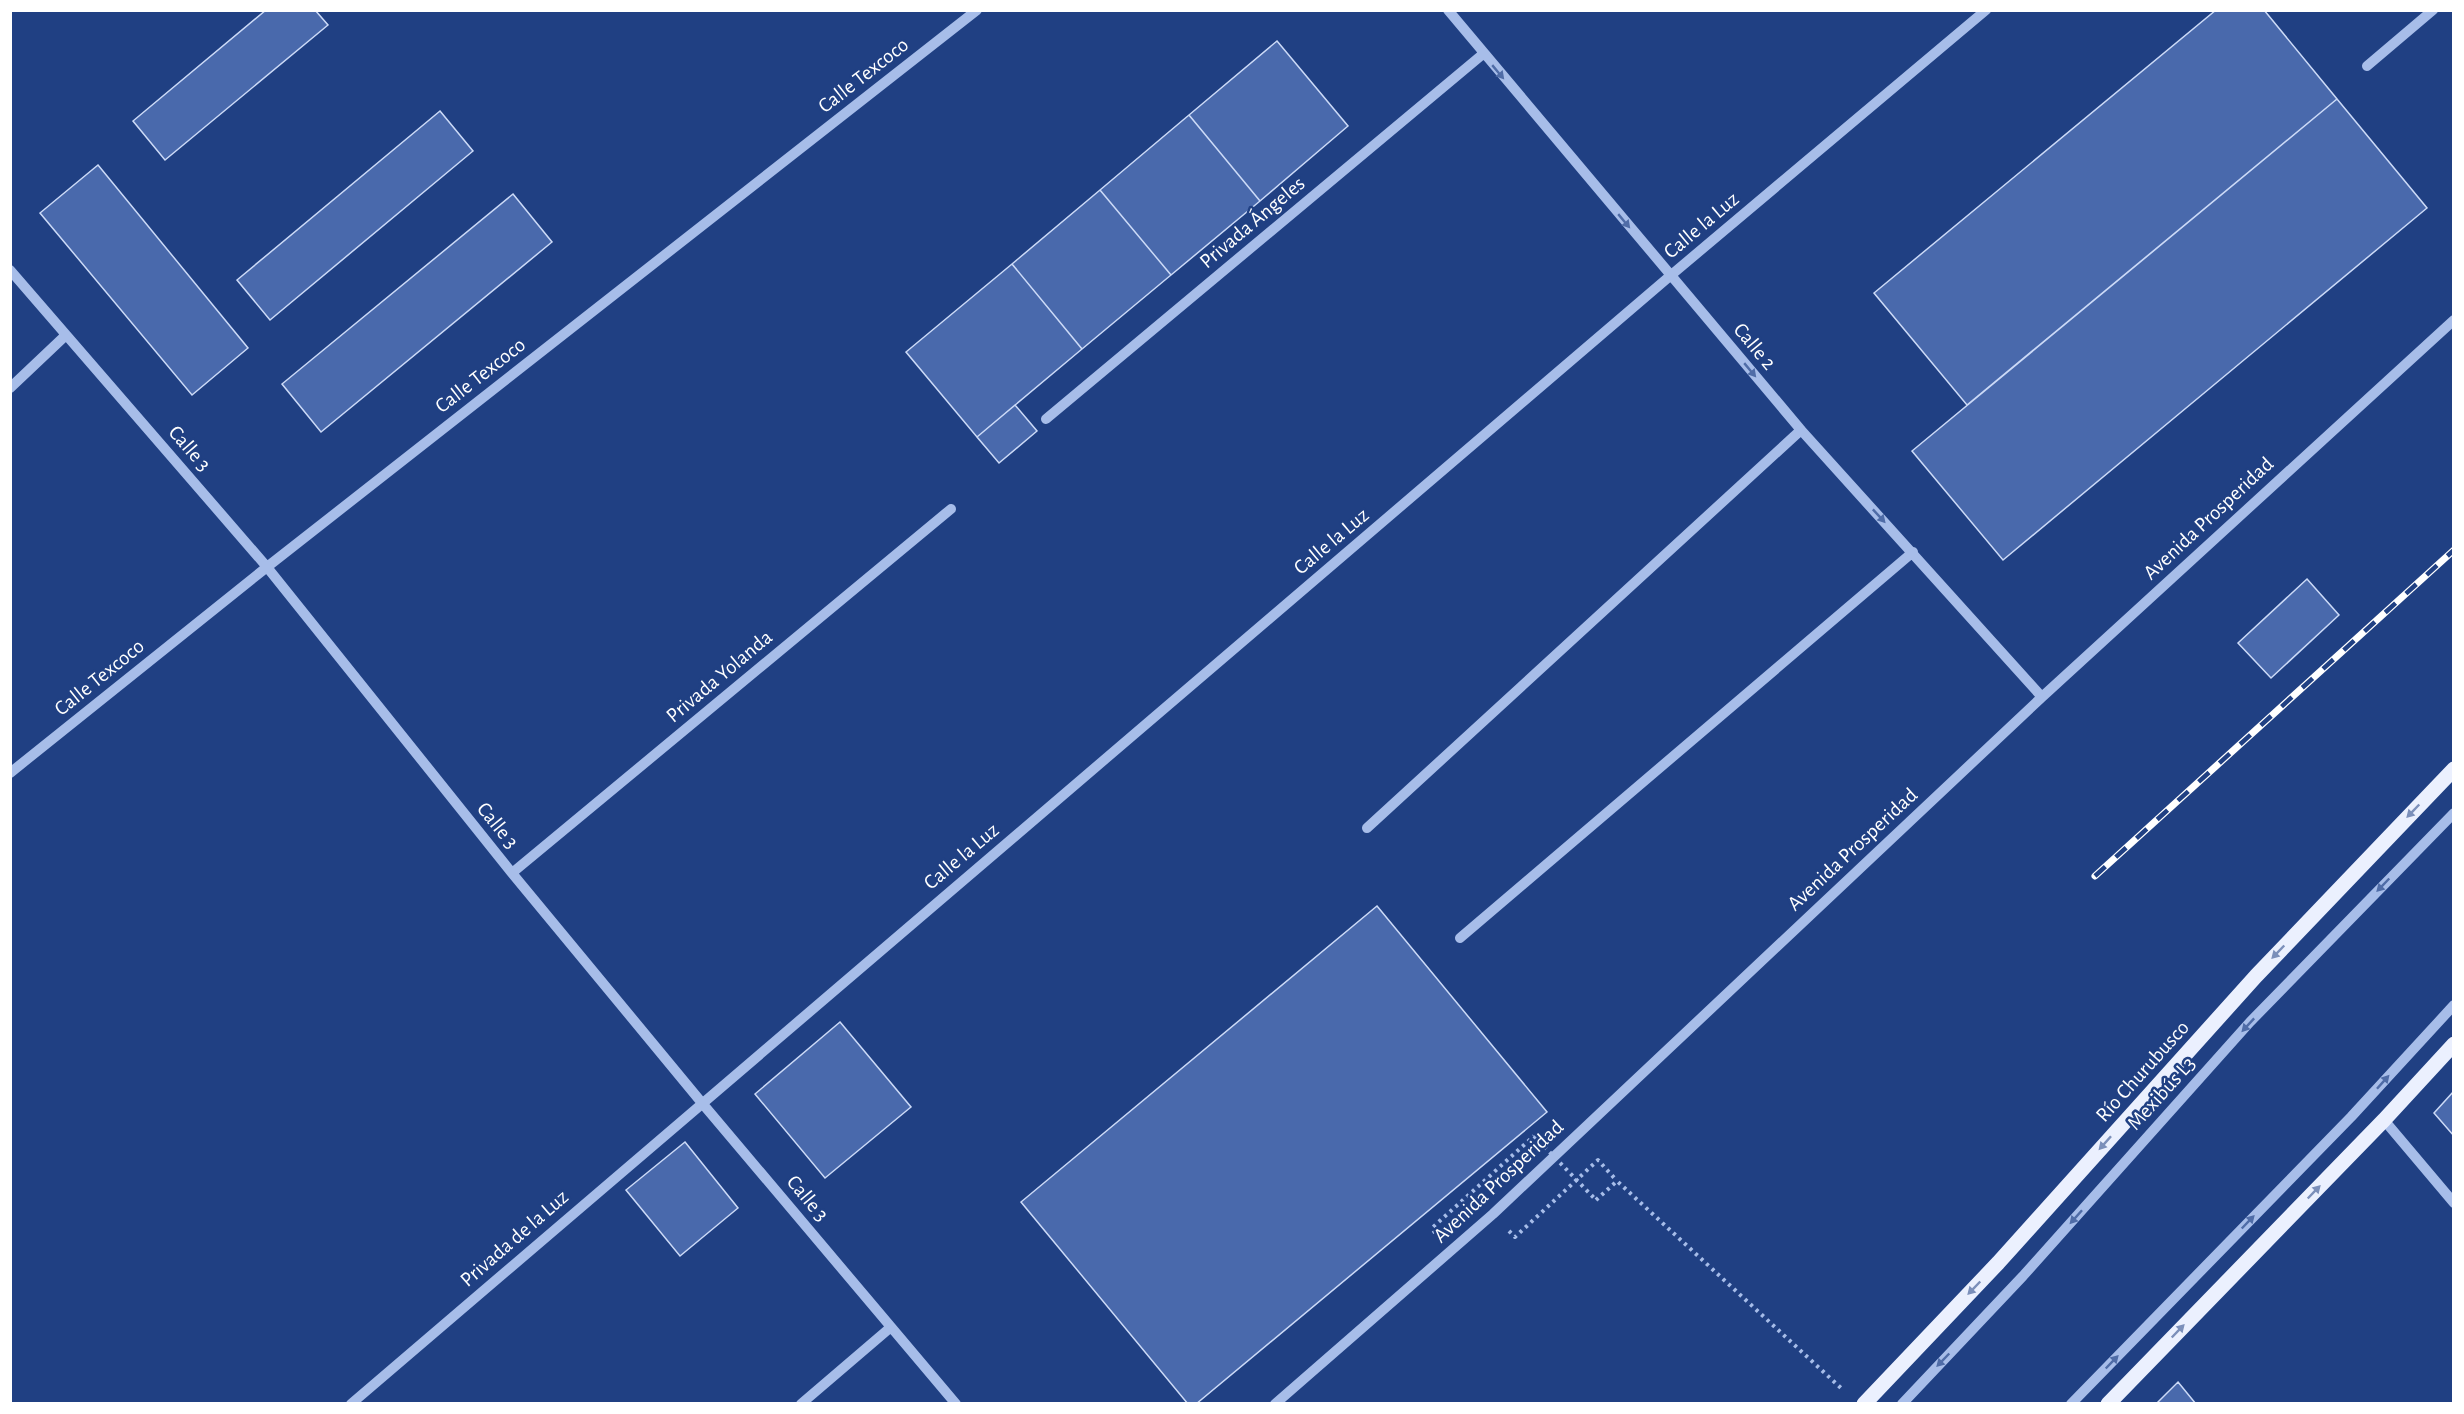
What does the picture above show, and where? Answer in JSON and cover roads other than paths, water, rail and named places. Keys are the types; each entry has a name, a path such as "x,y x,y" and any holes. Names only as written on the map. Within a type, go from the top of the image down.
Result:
{"main road":[{"name":"Río Churubusco","path":"1864,1404 1998,1263 2256,976 2454,769"},
{"path":"2108,1404 2384,1120 2454,1044"}],"street":[{"name":"Calle Texcoco","path":"10,773 267,567 977,10"},
{"name":"Calle 2","path":"1448,10 1801,430 2042,697"},
{"name":"Calle la Luz","path":"702,1103 1670,276 1986,10"},
{"path":"2367,66 2433,10"},
{"name":"Privada Ángeles","path":"1046,419 1483,54"},
{"name":"Calle 3","path":"10,270 267,567 512,873 956,1404"},
{"name":"Avenida Prosperidad","path":"1275,1404 1493,1214 2042,697 2454,320"},
{"path":"10,388 66,335"},
{"path":"1367,828 1801,430"},
{"name":"Privada Yolanda","path":"512,873 951,509"},
{"path":"1461,938 1913,552"},
{"name":"Mexibús L3","path":"1902,1404 2023,1276 2250,1022 2454,813"},
{"path":"2071,1404 2351,1117 2454,1005"},
{"name":"Privada de la Luz","path":"351,1404 702,1103"},
{"path":"2384,1120 2454,1203"},
{"path":"801,1404 891,1327"}],"railway":[{"path":"2095,876 2454,550"}]}
